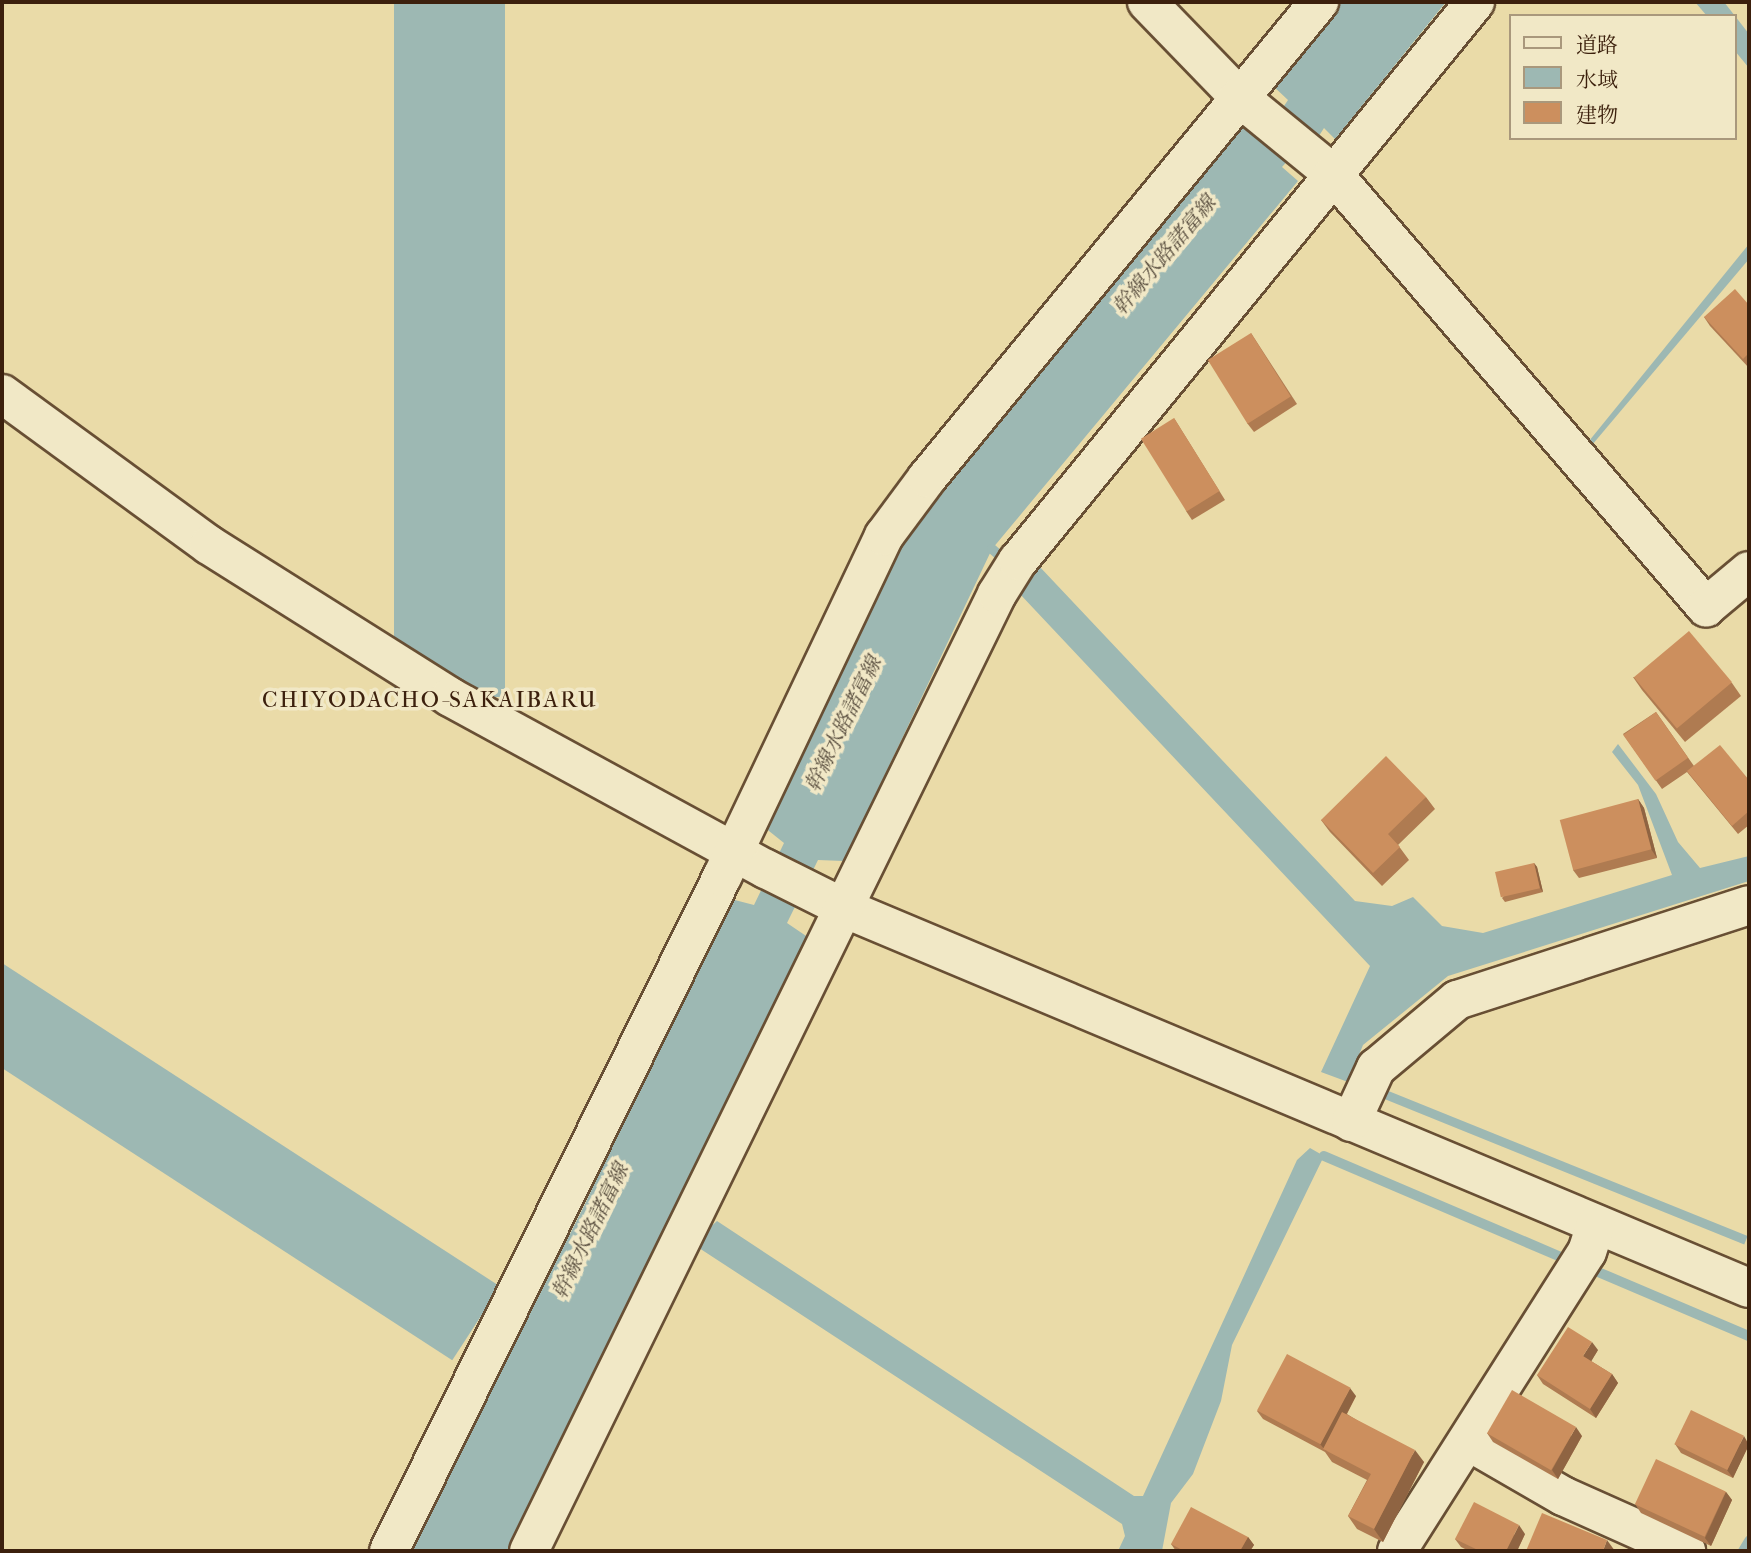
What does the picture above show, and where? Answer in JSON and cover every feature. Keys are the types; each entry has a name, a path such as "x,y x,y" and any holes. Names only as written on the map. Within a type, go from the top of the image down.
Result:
{"street":[{"path":"1147,2 1249,105 1325,167 1706,607 1749,571"},
{"path":"389,1551 501,1328 884,536 919,487 1249,105 1319,2"},
{"path":"529,1551 691,1226 830,931 846,909 981,621 1012,570 1325,167 1475,2"},
{"path":"2,394 209,545 438,690 766,869 846,909 1749,1288"},
{"path":"1351,1122 1376,1068 1457,1000 1749,905"},
{"path":"1397,1551 1587,1252 1596,1224"},
{"path":"1468,1441 1563,1496 1686,1551"}],"water":[{"path":"394,2 505,2 505,697 394,697"},
{"path":"1342,2 1446,2 1335,139 1324,128 1317,139 1282,109 1288,100 1272,85"},
{"path":"1695,2 1724,2 1733,14 1705,14"},
{"path":"1737,19 1749,34 1749,68 1737,53"},
{"name":"幹線水路諸富線","path":"1241,123 1290,158 1282,167 1298,181 992,549 844,861 818,860 787,923 812,940 510,1551 411,1551 585,1204 727,898 754,905 784,843 764,827 904,541"},
{"path":"1749,244 1749,259 1592,445 1589,441"},
{"path":"1039,566 1355,901 1392,906 1413,897 1442,926 1483,933 1672,875 1638,785 1612,752 1618,744 1656,794 1678,842 1700,868 1749,856 1749,881 1448,976 1363,1045 1348,1082 1321,1072 1370,966 1019,593"},
{"path":"2,963 500,1287 452,1360 2,1068"},
{"path":"1386,1090 1748,1236 1744,1244 1383,1098"},
{"path":"1310,1148 1324,1156 1232,1345 1221,1401 1193,1474 1171,1503 1162,1551 1118,1551 1125,1536 1122,1524 699,1248 705,1232 717,1221 1134,1496 1143,1496 1297,1160"}],"building":[{"path":"1735,289 1749,305 1749,353 1743,359 1704,317"},
{"path":"1251,333 1291,397 1247,424 1208,360"},
{"path":"1174,418 1220,491 1186,512 1141,439"},
{"path":"1689,631 1732,682 1677,729 1634,677"},
{"path":"1656,712 1688,758 1655,781 1623,735"},
{"path":"1720,745 1749,780 1749,811 1732,826 1687,771"},
{"path":"1386,756 1426,797 1388,834 1400,847 1373,873 1321,820"},
{"path":"1638,799 1651,849 1573,870 1560,820"},
{"path":"1534,863 1540,888 1501,897 1495,872"},
{"path":"1568,1327 1592,1342 1583,1356 1612,1374 1590,1409 1537,1375"},
{"path":"1287,1354 1351,1388 1321,1444 1257,1411"},
{"path":"1512,1390 1576,1427 1551,1470 1487,1433"},
{"path":"1691,1410 1744,1436 1727,1470 1674,1444"},
{"path":"1342,1412 1415,1450 1374,1529 1348,1516 1371,1474 1323,1449"},
{"path":"1656,1459 1726,1492 1705,1537 1635,1504"},
{"path":"1474,1502 1519,1525 1506,1551 1480,1551 1455,1539"},
{"path":"1191,1507 1248,1537 1240,1551 1184,1551 1171,1544"},
{"path":"1542,1513 1607,1540 1603,1551 1526,1551"}],"waterway":[{"path":"992,549 1008,563"},
{"path":"1324,1156 1563,1258"},
{"path":"1598,1272 1749,1336"},
{"path":"1743,1551 1749,1541"}],"district":[{"name":"CHIYODACHO-SAKAIBARU","path":"430,700"}]}
